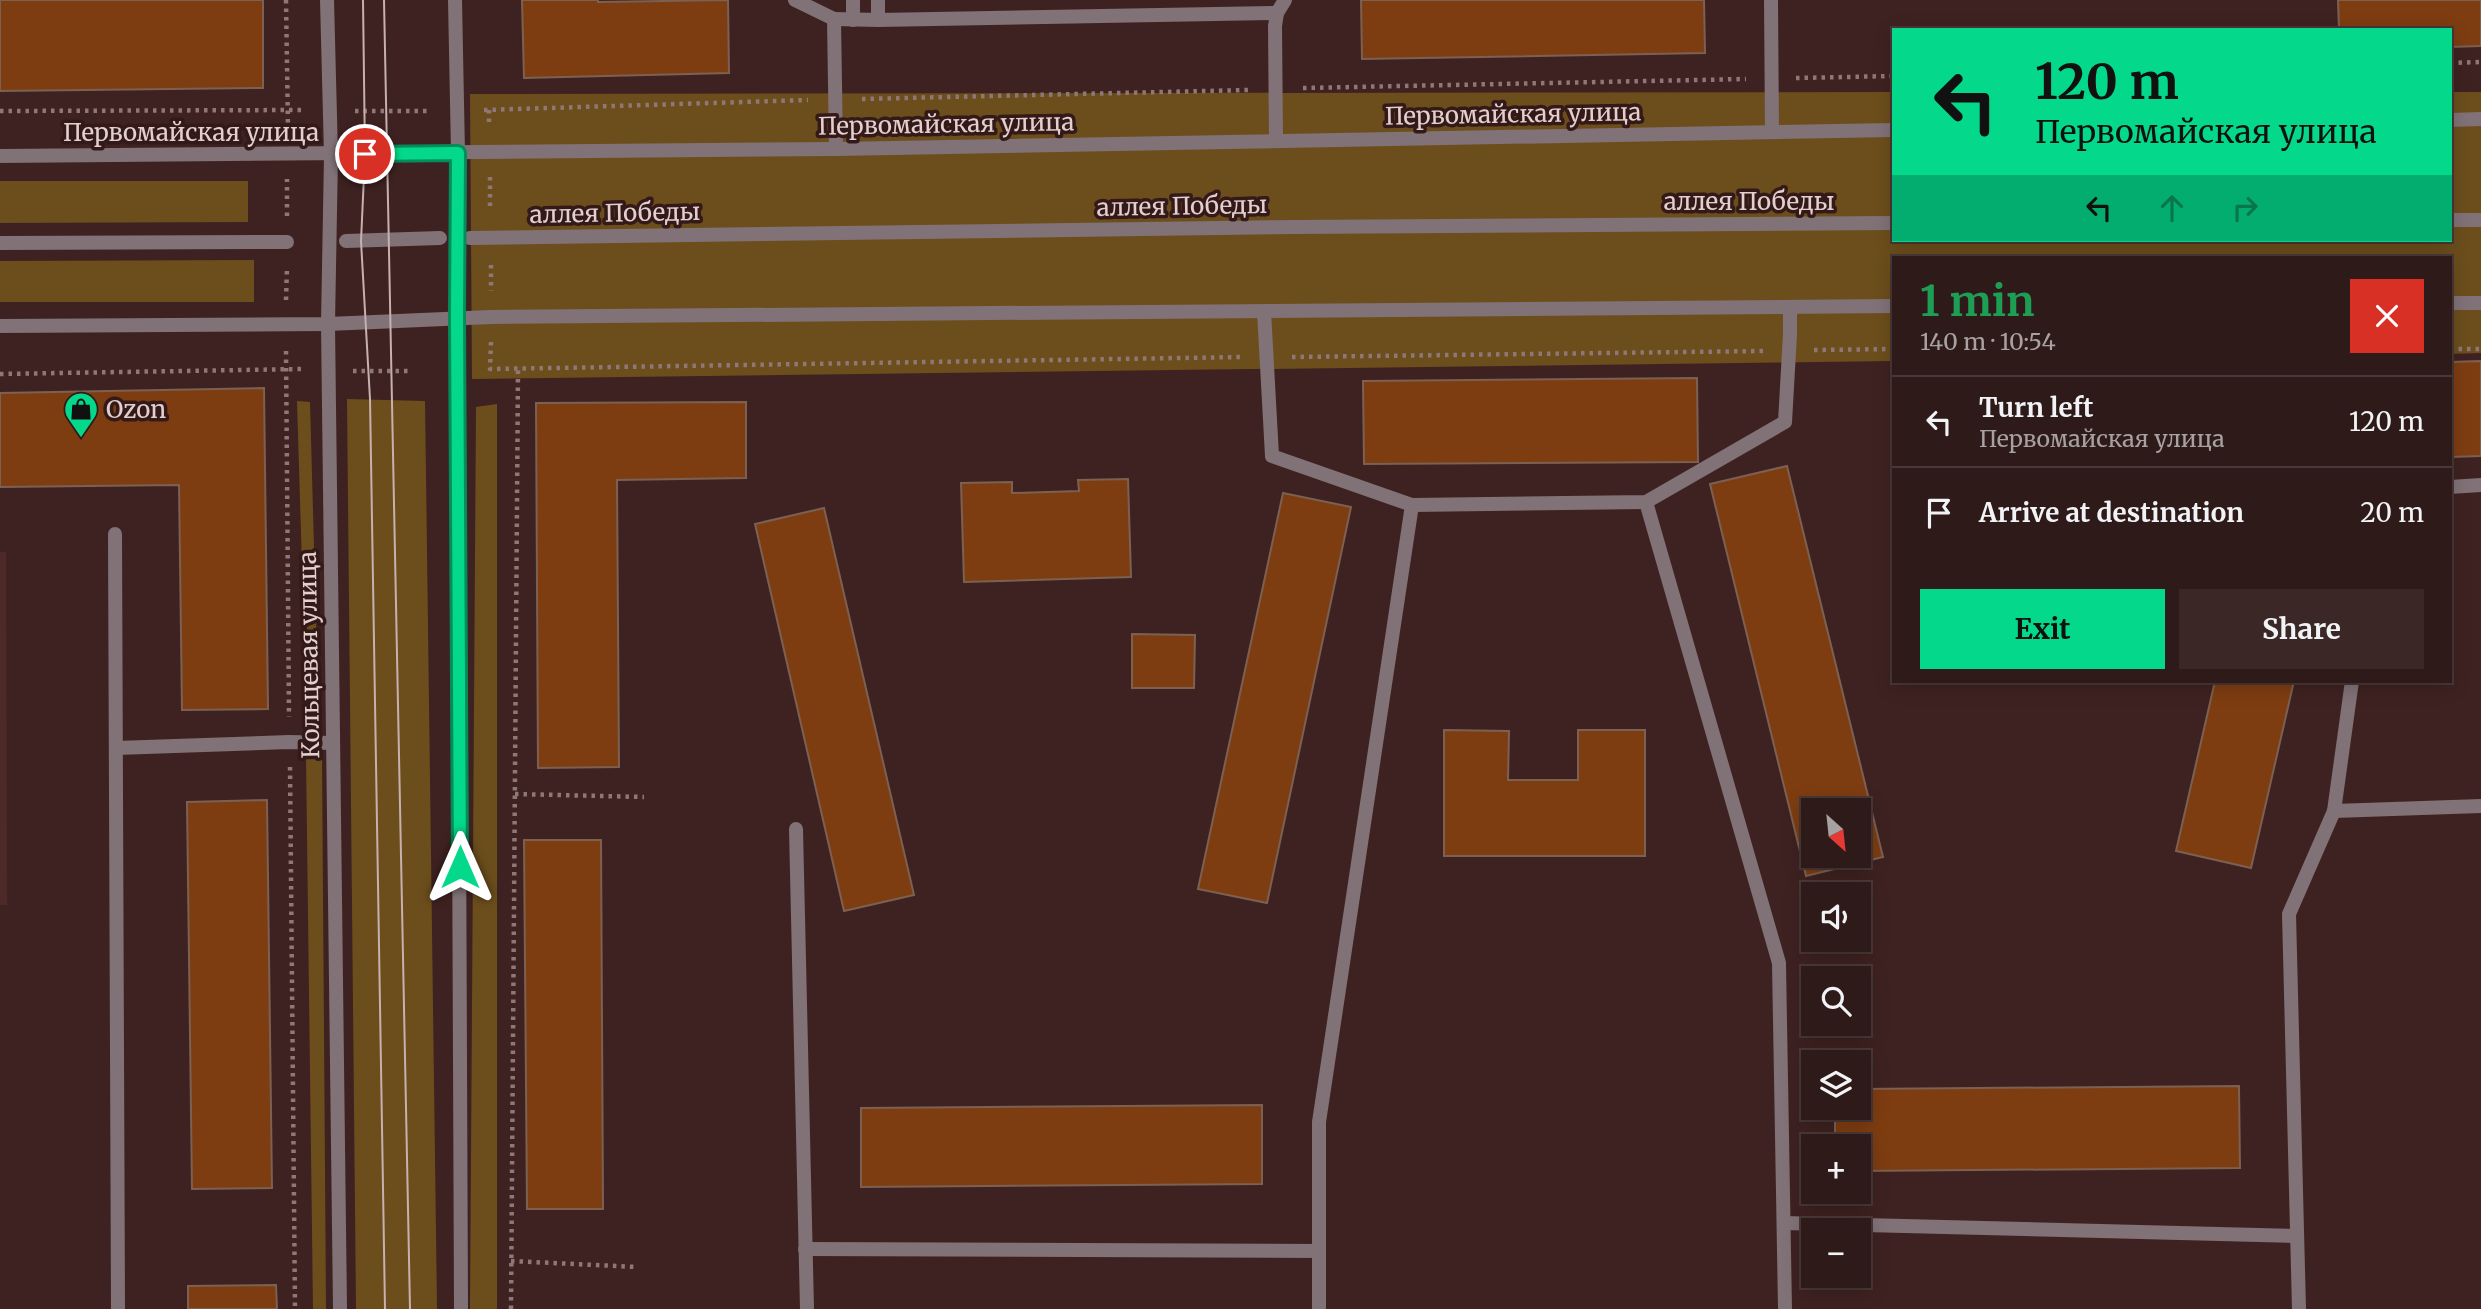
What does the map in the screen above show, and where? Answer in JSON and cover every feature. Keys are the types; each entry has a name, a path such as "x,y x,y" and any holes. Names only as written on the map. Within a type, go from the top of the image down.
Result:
{"street":[{"name":"Кольцевая улица","path":"327,0 331,155 328,324 340,1309"},
{"path":"455,0 458,111 461,1309"},
{"path":"795,0 834,19 853,20 1281,7 1275,26 1276,141"},
{"path":"853,0 853,20"},
{"path":"878,0 878,20"},
{"path":"1771,0 1772,132"},
{"path":"834,19 836,149"},
{"path":"2452,120 2481,119"},
{"name":"Первомайская улица","path":"0,156 836,149 1892,130"},
{"path":"2452,220 2481,220"},
{"name":"аллея Победы","path":"471,238 1308,227 1892,223"},
{"path":"346,241 440,238"},
{"path":"0,243 287,242"},
{"path":"2452,303 2481,303"},
{"path":"0,326 328,324 457,317 1892,306"},
{"path":"1264,311 1272,456 1412,505 1646,502 1784,422 1790,307"},
{"path":"2452,487 2481,485"},
{"path":"1646,502 1779,963 1785,1309"},
{"path":"1319,1309 1319,1122 1412,505"},
{"path":"115,534 118,1309"},
{"path":"2299,1309 2289,914 2334,811 2352,683"},
{"path":"116,748 333,743"},
{"path":"2334,811 2481,806"},
{"path":"796,829 807,1309"},
{"path":"1784,1223 2297,1236"},
{"path":"805,1249 1319,1251"}],"path":[{"path":"286,0 288,110"},
{"path":"2452,63 2481,62"},
{"path":"0,111 458,111 835,99 1892,76"},
{"path":"491,369 1892,349"},
{"path":"2452,349 2481,349"},
{"path":"286,368 295,1309"},
{"path":"0,374 302,369"},
{"path":"511,1309 518,369"},
{"path":"352,371 409,371"},
{"path":"515,794 644,797"},
{"path":"511,1261 637,1267"}],"shaded area":[{"path":"1892,92 1892,242 2452,242 2452,92 2481,92 2481,353 2452,354 2452,256 1892,256 1892,361 472,379 470,94"},
{"path":"0,181 248,181 248,222 0,223"},
{"path":"254,260 254,302 0,302 0,261"},
{"path":"347,399 425,401 437,1309 356,1309"},
{"path":"297,401 310,402 319,729 307,730"},
{"path":"497,404 497,1309 470,1309 476,407"},
{"path":"0,552 6,552 7,905 0,905"},
{"path":"306,756 322,756 326,1309 313,1309"}],"building":[{"path":"0,0 263,0 263,88 0,91"},
{"path":"522,0 728,0 729,73 524,78"},
{"path":"1361,0 1704,0 1705,53 1362,59"},
{"path":"2338,0 2481,0 2481,46 2452,47 2452,28 2339,28"},
{"path":"2481,361 2481,456 2452,457 2452,362"},
{"path":"1697,378 1698,462 1364,464 1363,381"},
{"path":"264,388 268,709 182,710 179,485 0,487 0,393"},
{"path":"746,402 746,478 617,480 619,767 538,768 536,403"},
{"path":"1787,466 1869,798 1801,798 1801,856 1710,484"},
{"path":"1128,479 1131,577 964,582 961,483 1012,482 1012,493 1079,491 1078,480"},
{"path":"1283,493 1351,507 1267,903 1198,889"},
{"path":"824,508 914,895 844,911 755,524"},
{"path":"1132,634 1195,635 1194,688 1132,688"},
{"path":"2215,683 2294,683 2251,868 2176,851"},
{"path":"1444,730 1509,731 1508,780 1578,780 1578,730 1645,730 1645,856 1444,856"},
{"path":"267,800 272,1188 192,1189 187,802"},
{"path":"1871,808 1883,857 1871,860"},
{"path":"524,840 601,840 603,1209 527,1209"},
{"path":"1804,868 1838,868 1806,876"},
{"path":"2239,1086 2240,1168 1871,1171 1871,1134 1835,1134 1835,1120 1871,1120 1871,1089"},
{"path":"1262,1105 1262,1184 861,1187 861,1108"},
{"path":"276,1285 277,1309 188,1309 188,1286"}],"tram line":[{"path":"363,0 365,154 361,241 370,399 385,1309"},
{"path":"384,0 410,1309"}],"place":[{"name":"Ozon","path":"81,439"}],"route":[{"path":"365,154 458,153 460,867"}]}
